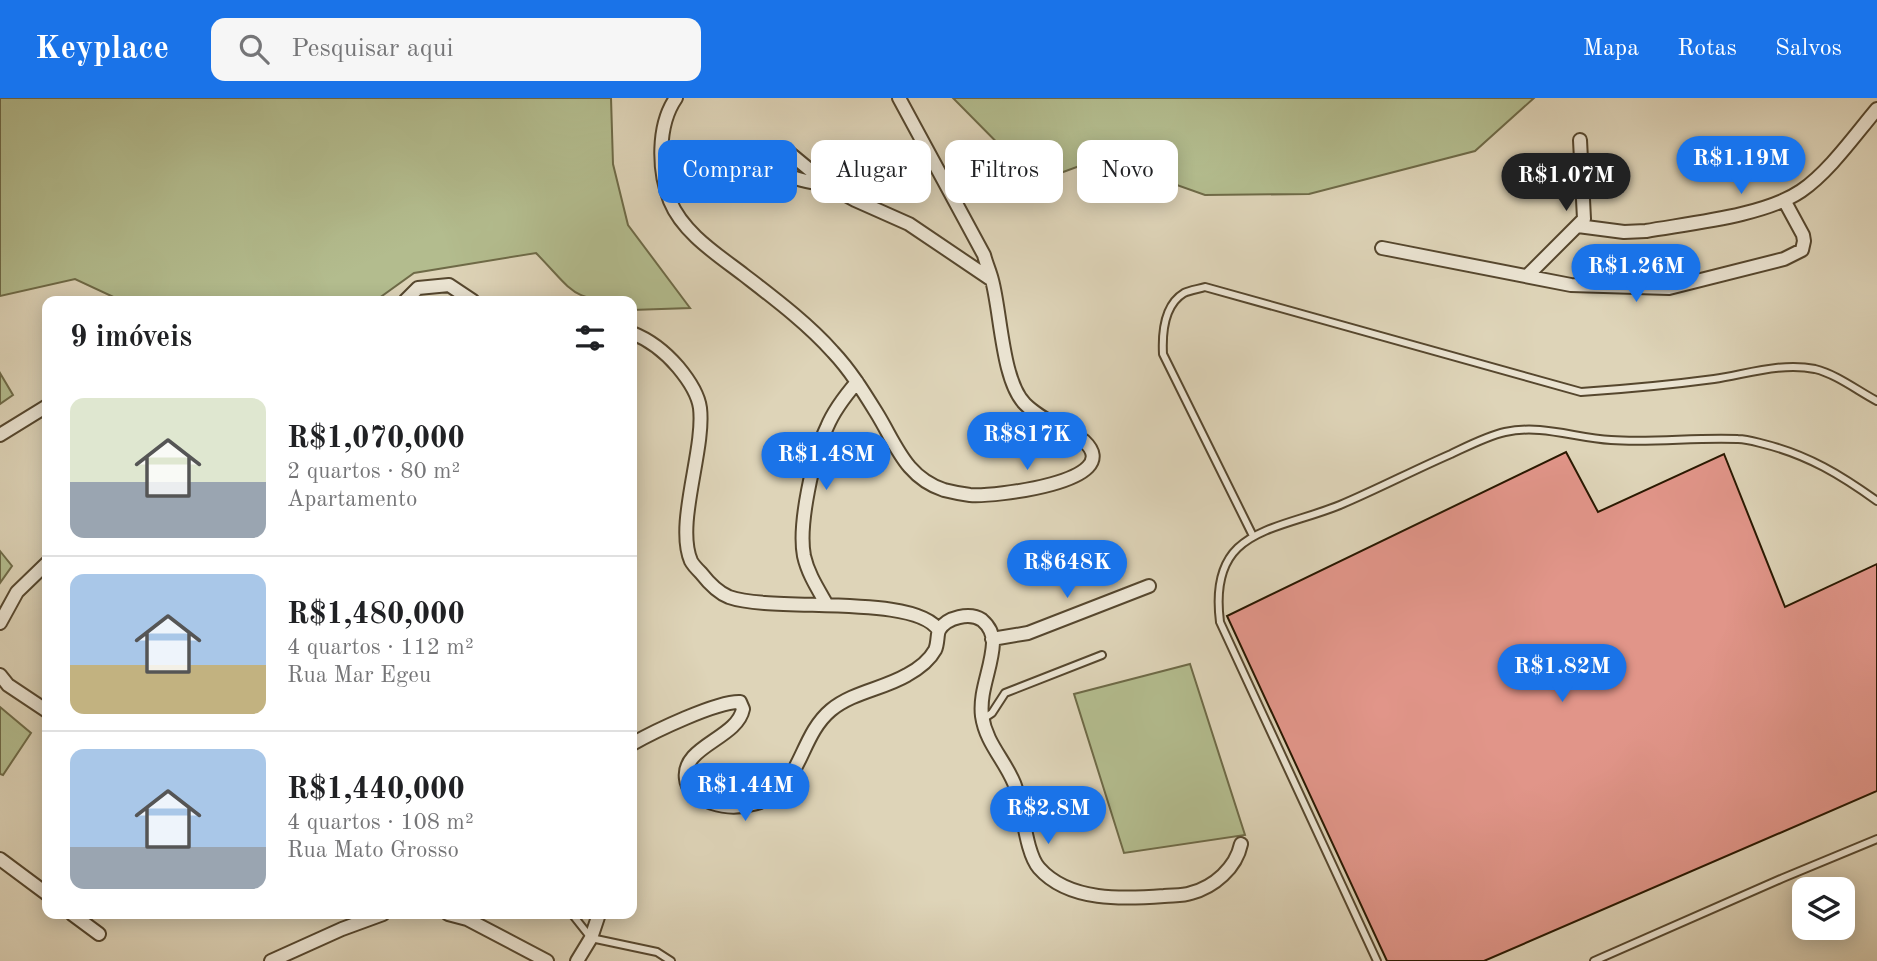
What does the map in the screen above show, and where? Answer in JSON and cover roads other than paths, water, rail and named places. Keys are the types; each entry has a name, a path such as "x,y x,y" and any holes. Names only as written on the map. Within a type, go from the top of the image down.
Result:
{"street":[{"path":"676,98 664,125 662,148 663,171 670,201 675,209 694,235 823,341 857,382 907,466 922,480 945,490 972,495 1062,481 1085,472 1091,464 1093,453 1090,446 1038,415 1023,402 1015,390 1009,374 992,281 974,233 899,98"},
{"path":"1578,226 1624,232 1646,231 1775,205 1813,181 1877,109"},
{"path":"1527,276 1584,219 1580,140"},
{"path":"788,150 828,185 795,178 778,168 775,158 779,151 788,150"},
{"path":"1382,248 1571,285 1669,288 1784,259 1802,250 1804,241 1784,200"},
{"path":"862,203 909,224 992,281"},
{"path":"410,296 418,288 449,285 466,296"},
{"path":"637,336 667,354 691,382 700,408 687,526 691,562 708,581 726,596 751,603 892,610 922,616 934,623 939,631"},
{"path":"827,605 811,577 804,553 807,502 816,458 826,428 841,401 857,382"},
{"path":"0,435 42,409"},
{"path":"0,623 17,592 42,568"},
{"path":"992,639 1028,633 1149,586"},
{"path":"637,742 703,712 740,702 743,709 740,719 695,755 687,767 685,780 691,791 703,800 722,806 758,804 775,796 787,782 818,723 830,710 843,701 891,684 909,674 927,661 935,649 939,631 956,618 978,617 987,624 992,639 982,696 986,735 1013,781 1037,867 1050,878 1074,889 1107,898 1190,893 1216,881 1239,855 1241,844"},
{"path":"0,676 8,685 42,708"},
{"path":"0,859 42,890"},
{"path":"79,919 99,934"},
{"path":"271,961 371,919"},
{"path":"464,919 547,961"},
{"path":"577,961 591,938 597,919"}],"lane":[{"path":"1253,536 1163,354 1162,332 1168,312 1183,294 1205,287 1581,392 1644,389 1765,369 1805,367 1819,370 1877,401"},
{"path":"1377,961 1220,622 1217,597 1222,575 1236,548 1253,536 1355,499 1504,432 1541,429 1620,441 1741,439 1796,453 1827,467 1877,501"},
{"path":"983,719 992,713 1005,693 1102,655"},
{"path":"1594,961 1877,839"},
{"path":"576,919 591,938 657,952 671,961"}]}
